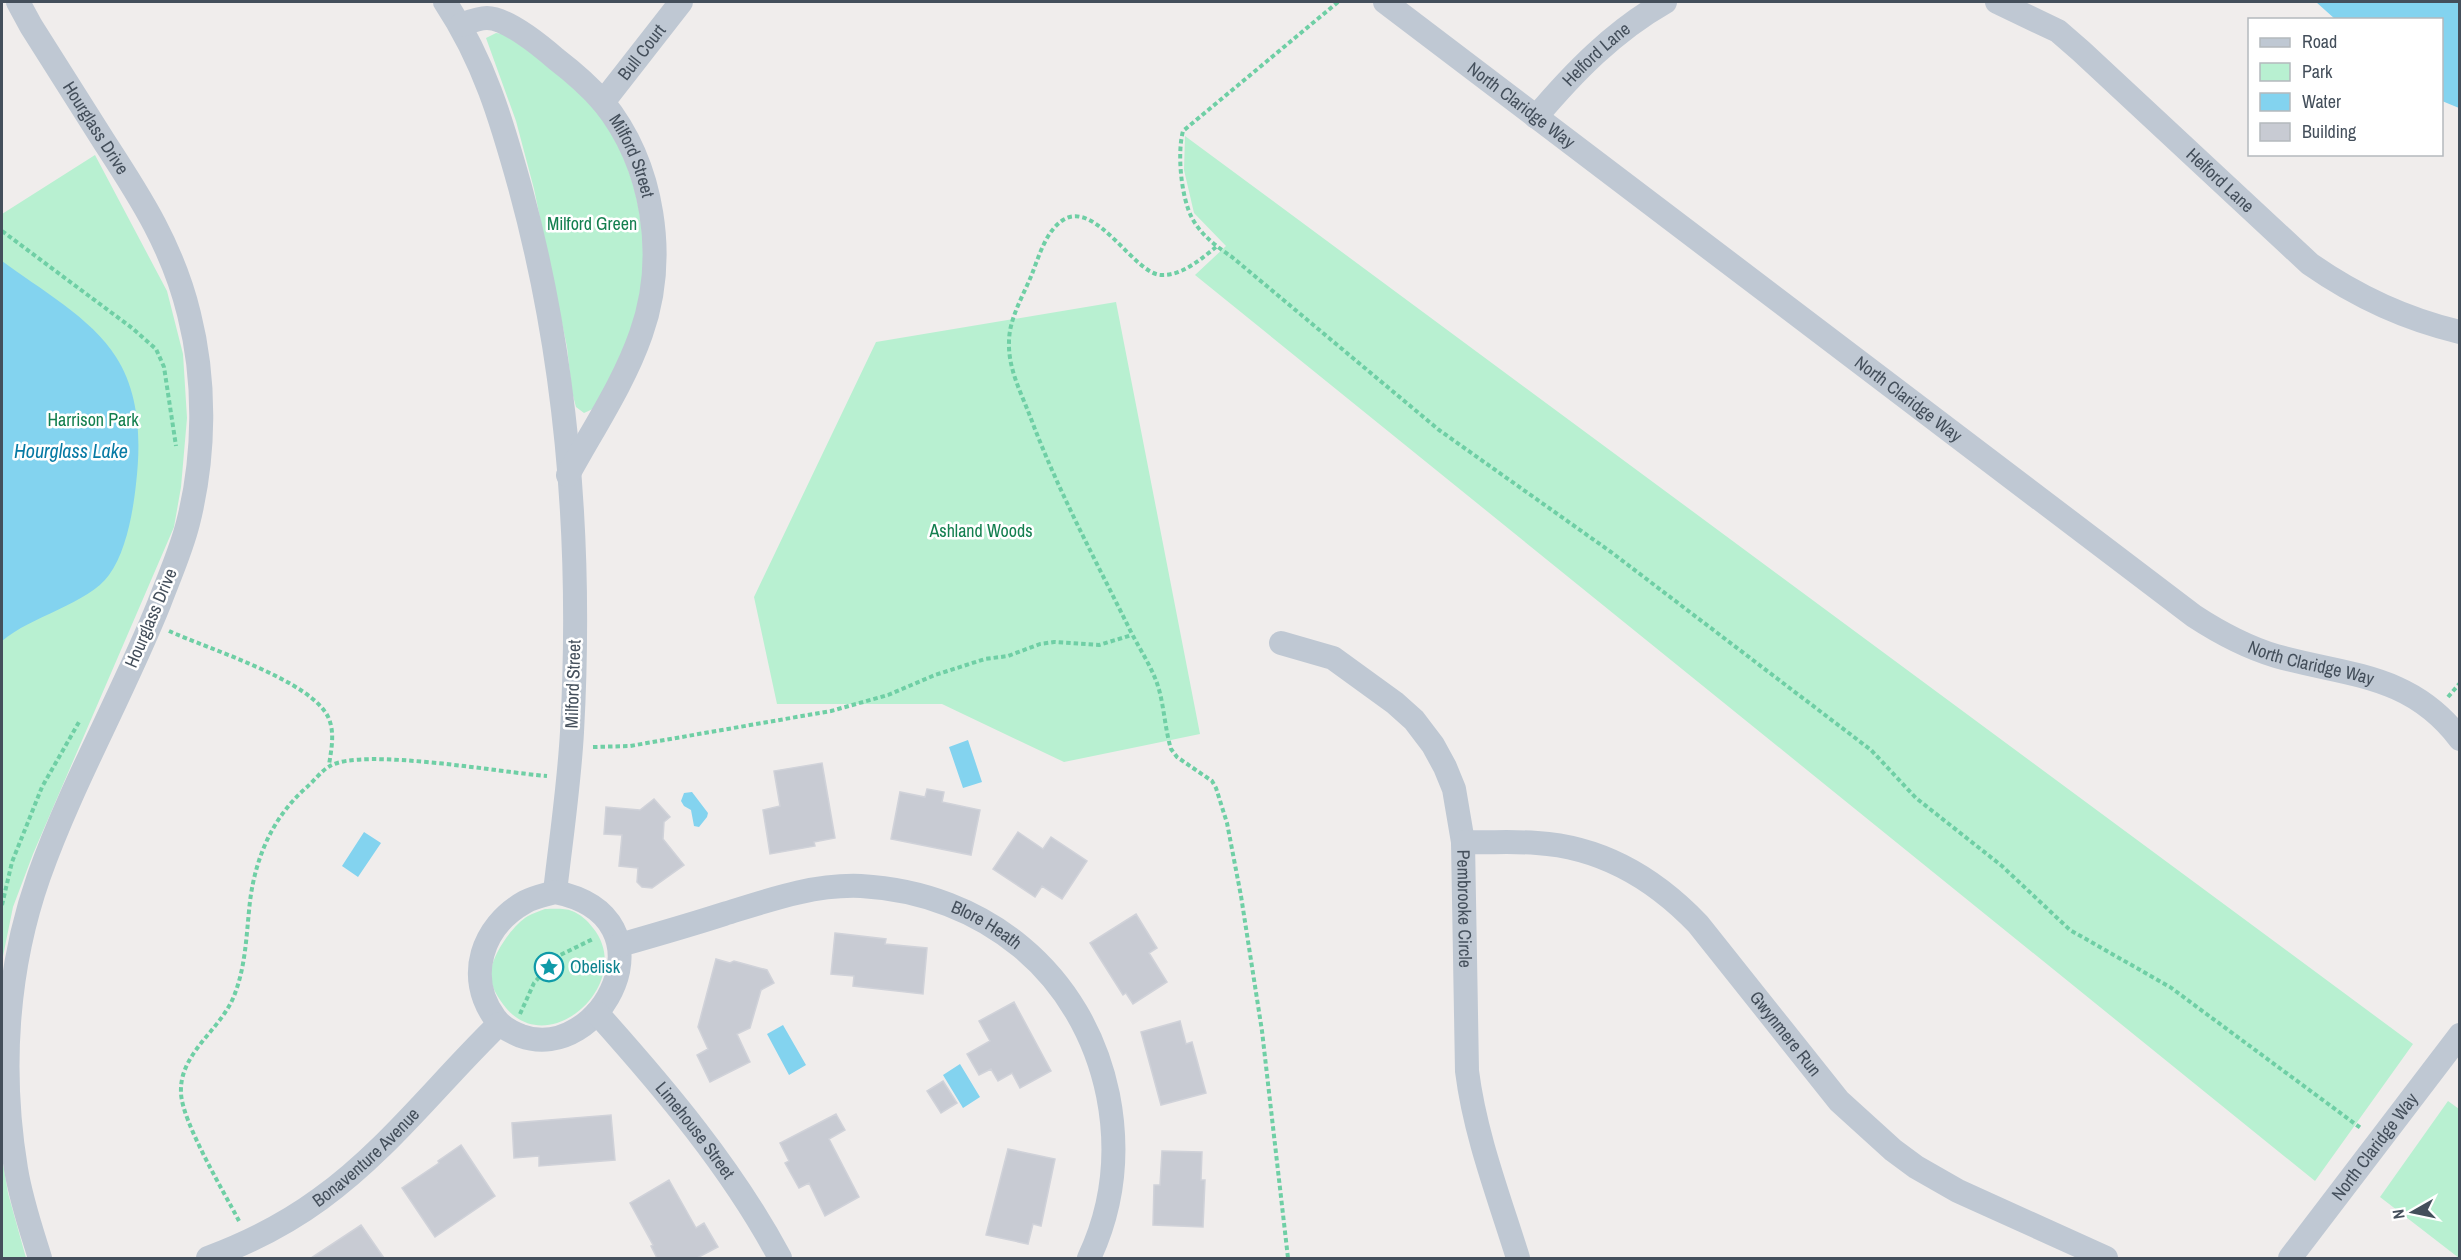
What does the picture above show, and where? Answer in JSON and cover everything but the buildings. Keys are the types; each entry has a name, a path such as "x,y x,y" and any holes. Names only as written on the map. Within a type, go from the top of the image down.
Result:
{"street":[{"name":"Milford Street","path":"445,2 473,48 491,93 526,210 556,362 574,561 574,671 568,779 555,892"},
{"name":"Bull Court","path":"603,102 681,2"},
{"name":"North Claridge Way","path":"1384,2 2194,616 2247,646 2276,656 2367,676 2387,683 2426,705 2460,739"},
{"name":"Helford Lane","path":"1536,117 1600,48 1640,17 1665,2"},
{"name":"Helford Lane","path":"1997,2 2043,23 2073,44 2310,264 2335,281 2380,305 2416,320 2460,332"},
{"name":"Hourglass Drive","path":"24,4 145,203 164,240 177,274 195,343 201,413 195,495 178,556 43,866 29,910 15,971 7,1034 8,1111 16,1172 40,1258"},
{"name":"Milford Street","path":"461,25 488,18 515,29 565,66 603,102 632,148 642,176 653,227 655,267 648,309 631,358 568,475"},
{"name":"Pembrooke Circle","path":"1281,643 1333,658 1395,702 1414,720 1433,745 1454,789 1463,842 1467,1071 1470,1096 1480,1137 1518,1258"},
{"name":"Gwynmere Run","path":"1463,842 1538,843 1569,848 1606,858 1650,882 1698,924 1839,1101 1893,1150 1916,1167 1958,1191 2106,1258"},
{"name":"Blore Heath","path":"610,941 791,894 841,886 881,888 930,897 969,912 993,926 1034,957 1068,997 1086,1028 1103,1073 1111,1112 1114,1167 1111,1192 1102,1227 1089,1258"},
{"path":"555,892 581,899 597,909 616,932 610,941 620,970 614,984 597,1013 570,1032 549,1038 527,1038 483,998 479,982 479,967 487,942 515,909 526,902 555,892"},
{"name":"Limehouse Street","path":"597,1013 691,1122 748,1205 780,1258"},
{"name":"Bonaventure Avenue","path":"208,1258 250,1241 320,1199 347,1178 508,1022"},
{"name":"North Claridge Way","path":"2290,1258 2460,1035"}],"path":[{"path":"1338,2 1183,131 1179,149 1191,217 1216,247 1232,257 1439,430 1611,552 1871,750 1916,798 2002,866 2070,930 2170,987 2362,1129"},
{"path":"1216,247 1182,270 1156,274 1143,267 1101,228 1082,218 1067,218 1055,228 1044,244 1010,331 1011,363 1035,430 1132,635 1156,680 1170,749 1177,757 1212,782 1227,823 1242,896 1260,1020 1288,1258"},
{"path":"2,231 132,328 156,349 164,366 176,452"},
{"path":"149,627 168,635 169,631 275,676 313,698 324,711 331,729 332,747 328,766"},
{"path":"589,747 630,746 831,711 888,695 945,672 1008,656 1041,644 1054,642 1100,645 1132,635"},
{"path":"2448,698 2460,683"},
{"path":"2,905 12,861 42,787 82,717"},
{"path":"250,1241 187,1116 181,1096 182,1079 189,1059 221,1019 237,988 245,957 250,894 261,854 280,817 299,794 328,766 345,761 406,761 547,776"},
{"path":"542,974 539,968 540,962 548,957 554,958 610,941"},
{"path":"542,974 552,976 557,972 558,963 554,958"},
{"path":"508,1022 542,974"}],"green space":[{"name":"Milford Green","path":"496,33 514,39 533,51 597,111 627,165 635,192 641,219 643,247 639,303 629,340 620,359 595,408 584,413 576,407 572,392 567,347 534,189 516,121 486,38"},
{"path":"1185,136 2413,1044 2315,1181 1195,275 1226,246 1194,213 1184,170"},
{"name":"Harrison Park","path":"95,155 167,291 183,354 187,418 181,487 174,527 33,854 13,907 2,961 2,214"},
{"name":"Ashland Woods","path":"1116,302 1200,734 1064,762 942,704 777,704 754,597 876,342"},
{"path":"545,909 569,910 589,923 603,949 604,970 596,991 582,1008 565,1020 545,1025 524,1022 506,1008 495,991 491,981 491,971 500,948 510,933 522,920"},
{"path":"2448,1101 2459,1109 2459,1258 2380,1197"},
{"path":"2,1157 8,1193 26,1258 2,1258"}],"water":[{"path":"2316,2 2459,2 2459,108 2443,101 2443,18 2334,18"},
{"name":"Hourglass Lake","path":"2,261 79,317 106,343 116,357 124,371 134,402 138,435 138,468 128,531 120,555 109,575 88,594 28,624 2,641"},
{"path":"968,740 982,782 963,788 949,747"},
{"path":"692,792 708,813 699,827 694,826 691,810 681,801 684,793"},
{"path":"364,832 381,843 358,877 342,866"},
{"path":"783,1025 806,1065 789,1075 767,1034"},
{"path":"960,1064 980,1097 963,1108 943,1075"}],"place":[{"name":"Obelisk","path":"549,967"}]}
